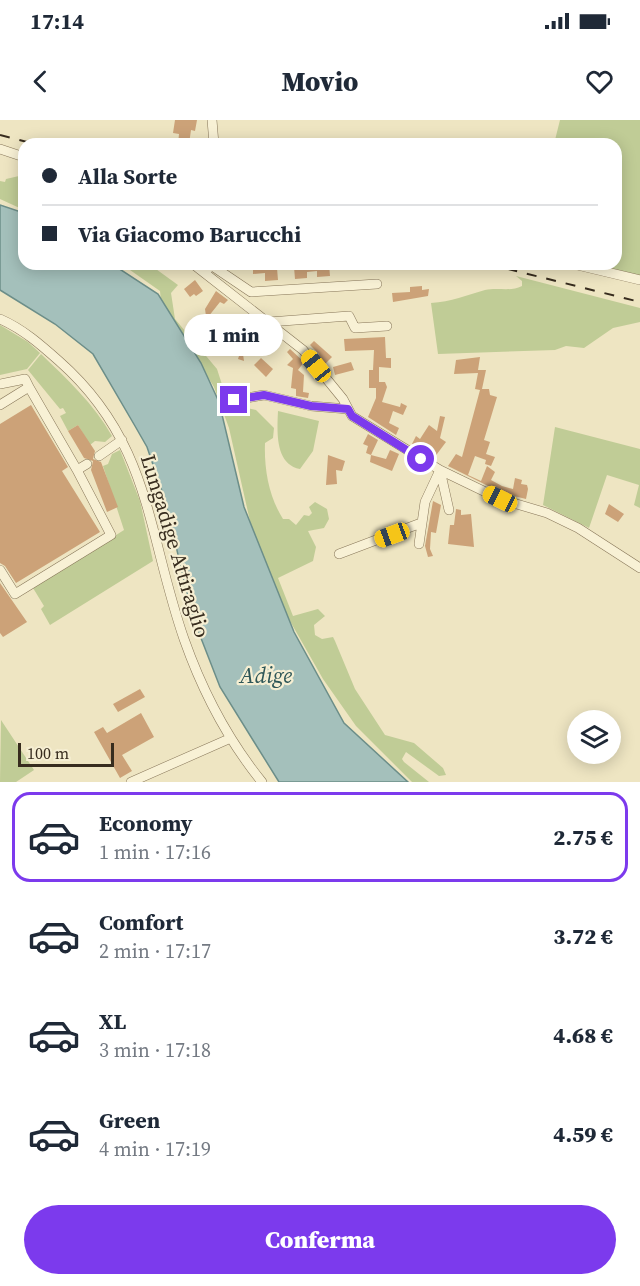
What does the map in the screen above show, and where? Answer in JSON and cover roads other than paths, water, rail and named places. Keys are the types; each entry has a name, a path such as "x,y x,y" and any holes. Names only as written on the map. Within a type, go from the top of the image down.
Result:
{"street":[{"path":"212,120 214,138"},
{"path":"0,149 18,155"},
{"path":"212,270 303,350 352,416 440,470 500,499 547,513 578,528 640,568"},
{"path":"214,270 251,292 377,284"},
{"path":"598,270 640,280"},
{"path":"269,322 349,316 355,328 387,326"},
{"name":"Lungadige Attiraglio","path":"0,319 34,338 85,384 130,454 153,524 183,636 194,666 231,738 262,782"},
{"path":"0,384 25,380 77,470 111,535 15,594 0,570"},
{"path":"0,405 29,387"},
{"path":"234,400 264,395 311,406 348,409"},
{"path":"99,456 122,440"},
{"path":"77,470 87,464"},
{"path":"440,470 449,510"},
{"path":"419,544 425,502 440,470"},
{"path":"339,554 422,523"},
{"path":"131,782 231,738"}],"water":[{"name":"Adige","path":"0,205 18,211 18,270 121,270 158,294 201,363 219,402 244,507 294,632 344,723 408,782 279,782 220,687 192,615 166,503 147,447 93,354 55,324 0,290"}],"railway":[{"path":"0,135 18,140"},
{"path":"512,270 640,302"}]}
